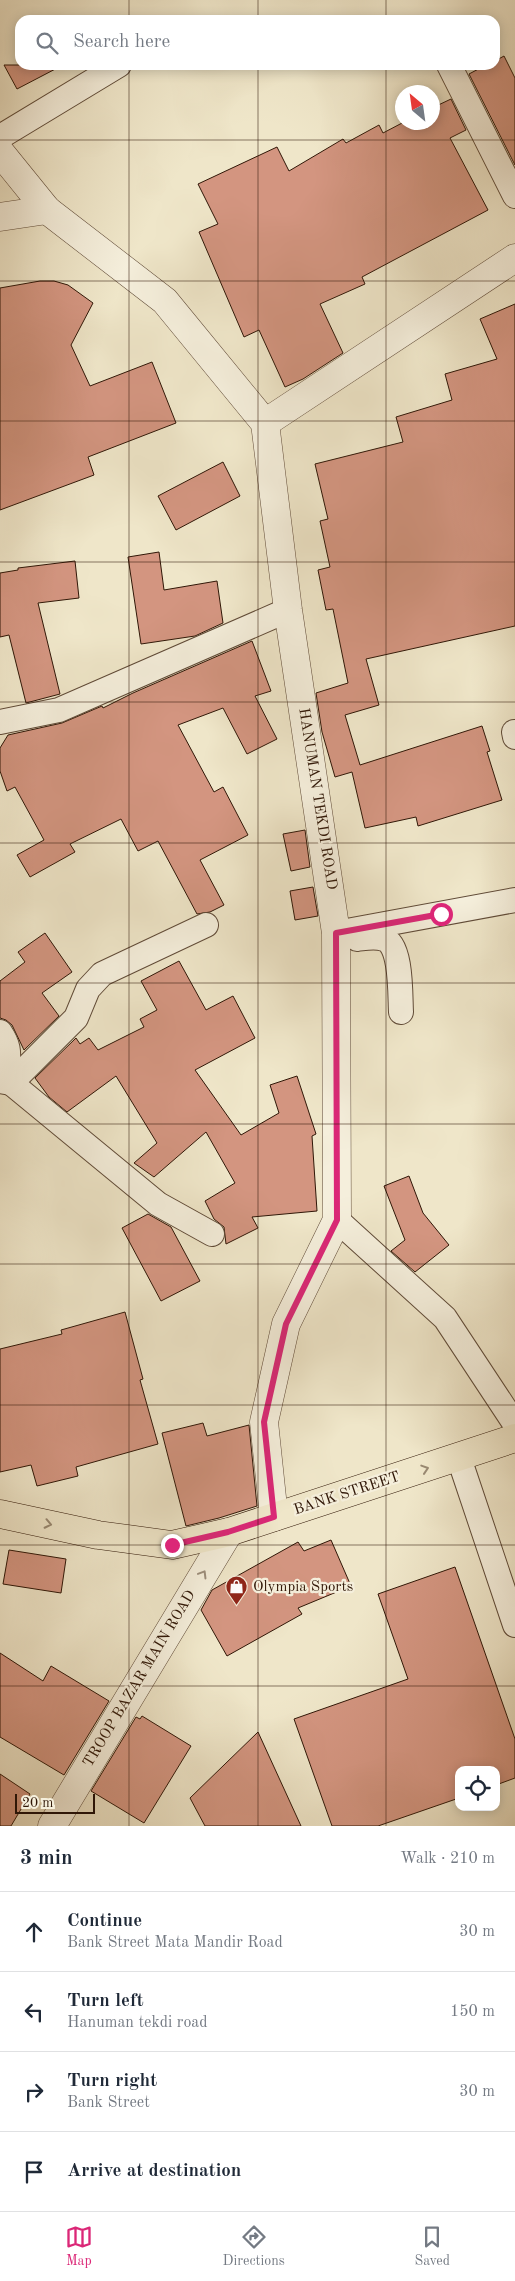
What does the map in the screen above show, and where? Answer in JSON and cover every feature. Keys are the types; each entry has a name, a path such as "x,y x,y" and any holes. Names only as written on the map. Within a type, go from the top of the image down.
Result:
{"main road":[{"name":"BANK STREET","path":"0,1514 98,1535 172,1545 228,1532 459,1458 515,1438"}],"street":[{"path":"0,137 111,70"},
{"path":"452,70 515,196"},
{"path":"0,152 47,210 165,301 266,423 515,258"},
{"path":"0,217 47,210"},
{"name":"HANUMAN TEKDI ROAD","path":"266,423 288,610 336,938 337,1220 286,1324 264,1422 274,1517"},
{"path":"0,722 59,710 288,610"},
{"path":"336,938 515,900"},
{"path":"5,1082 76,1018 88,989 102,974 206,925"},
{"path":"336,938 374,937 386,939 397,955 401,1012"},
{"path":"0,1032 8,1044 5,1082"},
{"path":"5,1082 158,1204 212,1234"},
{"path":"337,1220 445,1318 515,1424"},
{"path":"459,1458 515,1625"},
{"name":"TROOP BAZAR MAIN ROAD","path":"52,1826 228,1532"}],"building":[{"path":"504,56 515,78 515,165 469,74 477,70 500,70 500,58"},
{"path":"4,65 15,65 15,70 53,70 17,89"},
{"path":"451,99 466,130 450,138 488,210 362,277 365,284 320,304 343,353 303,379 285,387 259,330 244,337 199,232 218,224 198,184 277,147 289,171 343,139 346,143 379,125 383,133 395,127 395,130 440,130 440,104"},
{"path":"40,281 54,281 68,285 93,303 71,345 90,386 152,362 176,423 88,457 94,475 0,510 0,288"},
{"path":"515,304 515,626 366,659 379,705 345,715 360,765 482,726 490,751 487,752 502,800 418,826 416,817 365,828 352,772 335,777 322,732 316,693 348,683 333,609 326,610 318,570 330,567 320,521 328,519 315,464 403,442 396,417 452,400 445,374 497,359 480,319"},
{"path":"223,462 240,496 176,530 158,496"},
{"path":"159,552 164,590 217,581 223,623 195,636 141,644 128,557"},
{"path":"75,561 79,598 38,603 60,694 26,703 9,635 0,637 0,573 18,570 18,568"},
{"path":"252,641 271,691 255,696 277,739 247,754 223,708 178,725 214,792 223,787 248,835 200,860 224,905 210,912 197,914 158,841 138,851 121,819 70,844 75,852 30,877 17,855 44,840 15,787 7,791 0,771 0,748 8,735 62,723 102,706 103,708"},
{"path":"305,830 310,867 291,871 283,834"},
{"path":"313,887 318,916 295,920 290,891"},
{"path":"45,933 72,972 42,993 59,1016 24,1050 12,1025 0,1018 0,981 25,962 18,952"},
{"path":"179,961 206,1010 233,996 255,1038 195,1070 241,1135 279,1113 270,1085 297,1076 316,1134 312,1136 317,1211 252,1217 258,1228 226,1244 224,1227 214,1219 205,1201 235,1183 206,1132 154,1177 134,1163 157,1143 116,1076 67,1112 49,1097 35,1078 76,1038 80,1044 89,1038 98,1050 144,1027 140,1019 157,1010 141,981"},
{"path":"409,1176 423,1213 449,1245 415,1272 391,1251 405,1240 384,1186"},
{"path":"148,1214 171,1227 200,1281 161,1301 122,1228"},
{"path":"125,1312 143,1379 140,1380 158,1444 76,1467 78,1476 37,1486 31,1465 0,1472 0,1349 62,1334 61,1330"},
{"path":"203,1423 207,1436 249,1425 257,1506 186,1526 162,1433"},
{"path":"331,1540 351,1586 298,1608 302,1614 227,1656 201,1610 212,1590 298,1542 304,1551"},
{"path":"9,1550 66,1559 61,1593 3,1584"},
{"path":"455,1567 515,1739 515,1778 500,1784 500,1766 455,1766 455,1799 378,1826 332,1826 294,1719 408,1679 378,1594"},
{"path":"0,1653 43,1681 51,1666 109,1701 64,1775 0,1737"},
{"path":"142,1716 191,1746 144,1823 91,1791 136,1717 140,1719"},
{"path":"258,1732 301,1826 205,1826 190,1798"},
{"path":"0,1774 30,1794 11,1826 0,1826"}],"place":[{"name":"Olympia Sports","path":"237,1606"}],"route":[{"path":"172,1545 228,1532 274,1517 264,1422 286,1324 337,1220 336,933 441,914"}]}
